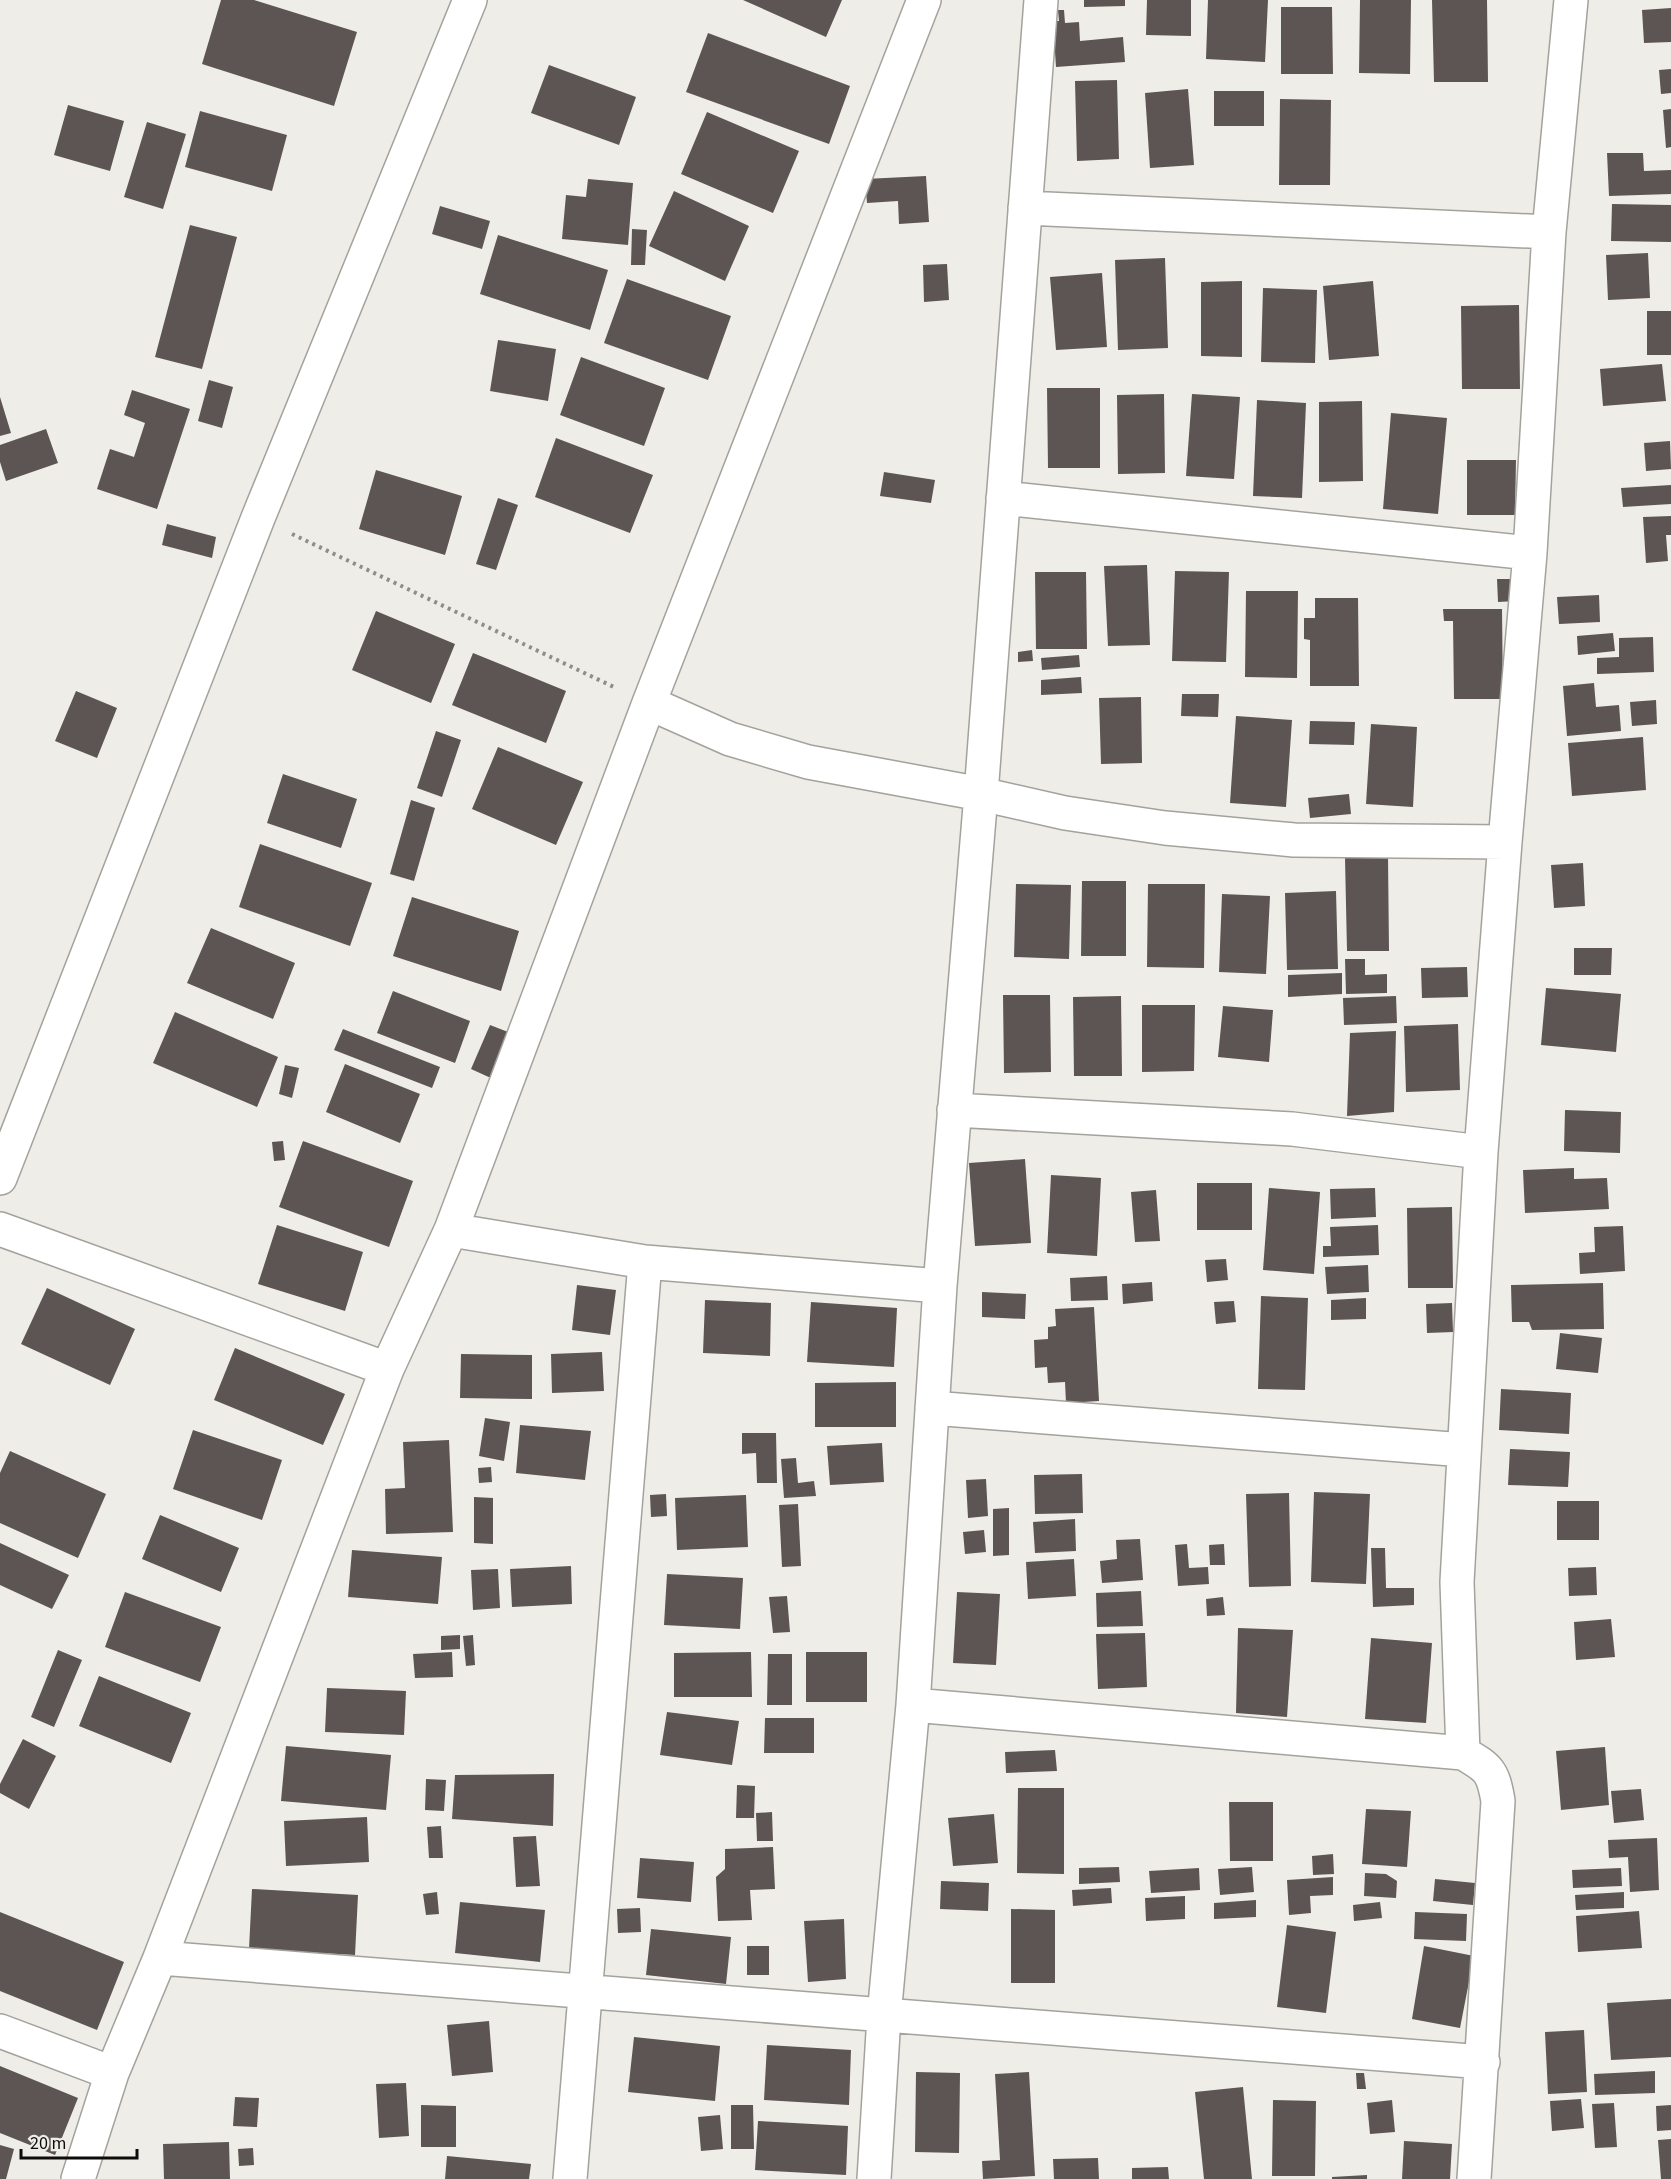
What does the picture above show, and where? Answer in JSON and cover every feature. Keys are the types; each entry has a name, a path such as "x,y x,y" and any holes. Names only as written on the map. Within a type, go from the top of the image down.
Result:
{"street":[{"path":"0,1178 258,518 470,0"},
{"path":"78,2179 112,2073 160,1958 387,1369 451,1230 649,703 924,0"},
{"path":"873,2179 884,2016 913,1706 940,1286 981,794 1041,0"},
{"path":"1463,1753 1457,1582 1481,1152 1530,553 1549,232 1571,0"},
{"path":"1025,208 1549,232"},
{"path":"1003,498 1530,553"},
{"path":"649,703 730,739 808,762 981,794 1065,813 1165,828 1294,840 1505,843"},
{"path":"954,1110 1292,1129 1481,1152"},
{"path":"0,1230 387,1369"},
{"path":"451,1230 645,1262 940,1286"},
{"path":"570,2179 645,1262"},
{"path":"932,1408 1464,1450"},
{"path":"913,1706 1463,1753 1486,1766 1495,1782 1498,1801 1474,2179"},
{"path":"160,1958 1483,2062"},
{"path":"0,2031 112,2073"}],"path":[{"path":"258,518 649,703"}],"building":[{"path":"221,0 254,0 357,32 334,106 202,64"},
{"path":"743,0 842,0 826,37"},
{"path":"1084,0 1125,0 1125,6 1084,7"},
{"path":"1147,0 1191,0 1191,36 1146,35"},
{"path":"1208,0 1268,0 1265,62 1206,59"},
{"path":"1360,0 1411,0 1410,74 1359,73"},
{"path":"1432,0 1487,0 1488,82 1434,82"},
{"path":"1281,7 1332,7 1333,74 1281,74"},
{"path":"1671,8 1671,42 1644,43 1642,10"},
{"path":"1058,10 1064,10 1065,23 1079,22 1080,41 1123,37 1125,62 1056,67 1053,21 1059,21"},
{"path":"708,33 850,86 829,144 686,92"},
{"path":"549,65 636,97 619,145 531,113"},
{"path":"1671,69 1671,93 1661,94 1659,70"},
{"path":"1117,80 1119,159 1077,161 1075,81"},
{"path":"1188,89 1194,165 1150,168 1145,93"},
{"path":"1214,91 1264,91 1264,126 1214,126"},
{"path":"1280,99 1331,100 1330,185 1279,185"},
{"path":"68,105 124,121 110,171 54,155"},
{"path":"1671,109 1671,147 1666,148 1663,110"},
{"path":"200,111 287,135 272,191 185,167"},
{"path":"707,112 799,151 773,213 681,174"},
{"path":"147,122 186,134 163,209 124,197"},
{"path":"1607,153 1643,153 1644,171 1671,170 1671,194 1609,196"},
{"path":"926,176 929,222 899,224 898,201 867,203 865,179"},
{"path":"588,179 633,183 628,245 562,239 566,195 586,197"},
{"path":"674,191 749,226 725,281 649,246"},
{"path":"1612,204 1671,205 1671,242 1611,241"},
{"path":"440,206 490,221 482,249 432,234"},
{"path":"190,225 237,237 202,369 155,357"},
{"path":"632,229 647,230 645,265 631,265"},
{"path":"498,235 608,270 590,330 480,294"},
{"path":"1648,253 1650,298 1608,300 1606,255"},
{"path":"1165,258 1168,348 1118,350 1115,260"},
{"path":"947,264 949,300 924,302 923,265"},
{"path":"1102,273 1107,347 1056,350 1050,277"},
{"path":"627,279 731,316 708,380 604,343"},
{"path":"1242,281 1242,357 1201,356 1201,282"},
{"path":"1373,281 1379,356 1329,360 1323,286"},
{"path":"1263,288 1317,290 1315,363 1261,362"},
{"path":"1519,305 1520,389 1462,389 1461,306"},
{"path":"1647,311 1671,311 1671,355 1647,355"},
{"path":"498,340 556,349 548,401 490,391"},
{"path":"581,357 665,388 644,446 560,415"},
{"path":"1662,364 1666,401 1603,406 1600,369"},
{"path":"209,380 233,387 222,428 198,421"},
{"path":"1047,388 1100,388 1100,468 1048,468"},
{"path":"132,390 190,409 157,509 97,489 110,449 134,457 145,423 124,415"},
{"path":"1164,394 1165,473 1118,474 1117,395"},
{"path":"1192,394 1240,397 1234,479 1186,476"},
{"path":"0,397 11,433 0,436"},
{"path":"1257,400 1306,403 1302,498 1253,496"},
{"path":"1362,401 1363,481 1319,482 1319,402"},
{"path":"1391,413 1447,418 1438,514 1383,509"},
{"path":"46,429 58,463 6,481 0,462 0,445"},
{"path":"556,438 653,475 630,533 535,497"},
{"path":"1670,441 1671,469 1646,471 1644,443"},
{"path":"1467,460 1516,460 1515,515 1467,515"},
{"path":"376,470 462,496 445,555 359,529"},
{"path":"884,472 935,480 931,503 880,496"},
{"path":"1671,485 1671,504 1623,507 1621,488"},
{"path":"498,498 518,505 496,570 476,564"},
{"path":"1671,516 1671,535 1666,535 1668,561 1646,563 1643,517"},
{"path":"167,524 216,537 212,558 162,545"},
{"path":"1147,565 1150,645 1108,646 1104,566"},
{"path":"1175,571 1229,572 1226,662 1172,661"},
{"path":"1035,572 1086,572 1087,649 1036,649"},
{"path":"1497,579 1515,579 1516,601 1498,602"},
{"path":"1246,591 1298,591 1297,678 1245,677"},
{"path":"1599,595 1600,622 1559,624 1557,597"},
{"path":"1315,598 1358,598 1359,686 1310,686 1310,640 1304,639 1304,618 1315,618"},
{"path":"1443,609 1502,609 1503,699 1454,699 1453,621 1444,621"},
{"path":"376,611 455,644 431,703 352,670"},
{"path":"1613,633 1615,651 1578,655 1577,636"},
{"path":"1653,637 1654,672 1597,674 1597,658 1619,657 1619,638"},
{"path":"1032,650 1033,661 1018,662 1018,652"},
{"path":"473,653 566,691 546,743 452,705"},
{"path":"1079,655 1080,667 1042,670 1041,658"},
{"path":"1081,677 1082,693 1041,695 1041,680"},
{"path":"1594,683 1596,707 1619,705 1621,731 1567,736 1563,686"},
{"path":"76,691 117,708 97,758 55,741"},
{"path":"1182,694 1219,694 1218,717 1181,716"},
{"path":"1141,697 1142,763 1101,764 1099,698"},
{"path":"1656,700 1657,724 1632,726 1630,702"},
{"path":"1236,716 1292,720 1286,807 1230,803"},
{"path":"1310,721 1355,722 1354,745 1309,744"},
{"path":"1371,724 1417,727 1413,807 1366,804"},
{"path":"436,731 461,740 442,797 417,788"},
{"path":"1643,737 1646,790 1572,796 1568,743"},
{"path":"498,747 583,782 556,845 472,809"},
{"path":"283,774 357,799 341,848 267,823"},
{"path":"1349,794 1351,814 1310,818 1308,798"},
{"path":"411,800 435,808 414,881 390,874"},
{"path":"260,844 372,883 350,946 239,907"},
{"path":"1388,857 1389,951 1347,951 1345,858"},
{"path":"1583,863 1585,906 1554,908 1551,865"},
{"path":"1082,881 1126,881 1126,956 1081,956"},
{"path":"1016,884 1071,885 1069,959 1014,957"},
{"path":"1148,884 1205,884 1204,968 1147,967"},
{"path":"1336,891 1338,969 1287,970 1285,893"},
{"path":"1222,894 1270,896 1266,974 1219,972"},
{"path":"412,897 519,931 501,991 393,956"},
{"path":"211,928 295,963 273,1019 187,983"},
{"path":"1574,948 1612,948 1611,975 1574,975"},
{"path":"1345,959 1365,959 1365,975 1387,974 1387,993 1346,994"},
{"path":"1467,967 1468,997 1422,998 1421,968"},
{"path":"1342,973 1342,994 1288,997 1288,975"},
{"path":"1546,988 1621,994 1616,1052 1541,1045"},
{"path":"393,991 470,1021 455,1063 377,1033"},
{"path":"1003,995 1050,995 1051,1072 1004,1073"},
{"path":"1121,996 1122,1076 1074,1076 1073,997"},
{"path":"1396,996 1397,1023 1344,1025 1343,998"},
{"path":"1142,1005 1195,1005 1194,1071 1142,1072"},
{"path":"1223,1006 1273,1010 1269,1062 1218,1057"},
{"path":"175,1012 278,1057 257,1107 153,1063"},
{"path":"1458,1024 1460,1090 1406,1092 1404,1026"},
{"path":"490,1025 513,1034 493,1079 471,1069"},
{"path":"343,1029 440,1067 432,1088 334,1050"},
{"path":"1396,1031 1394,1112 1347,1116 1350,1033"},
{"path":"345,1064 420,1094 400,1143 326,1112"},
{"path":"285,1065 299,1068 292,1098 279,1094"},
{"path":"1565,1110 1621,1112 1620,1153 1564,1151"},
{"path":"283,1141 285,1160 274,1161 272,1142"},
{"path":"303,1141 413,1181 389,1247 279,1207"},
{"path":"1025,1159 1031,1243 975,1246 969,1163"},
{"path":"1574,1168 1574,1179 1607,1178 1609,1209 1525,1213 1523,1170"},
{"path":"1051,1175 1101,1178 1097,1256 1047,1253"},
{"path":"1197,1183 1252,1183 1252,1230 1197,1230"},
{"path":"1269,1188 1320,1192 1314,1274 1263,1270"},
{"path":"1375,1188 1376,1217 1331,1219 1330,1189"},
{"path":"1156,1190 1160,1241 1135,1242 1131,1192"},
{"path":"1452,1207 1453,1288 1408,1288 1407,1208"},
{"path":"277,1225 363,1252 345,1311 258,1284"},
{"path":"1378,1225 1379,1255 1323,1257 1323,1246 1331,1246 1330,1227"},
{"path":"1623,1226 1625,1271 1580,1274 1579,1253 1595,1252 1594,1227"},
{"path":"1226,1259 1228,1280 1207,1282 1205,1260"},
{"path":"1368,1265 1369,1292 1327,1294 1325,1267"},
{"path":"1107,1276 1108,1300 1071,1301 1070,1278"},
{"path":"1152,1282 1153,1301 1123,1304 1122,1284"},
{"path":"1603,1283 1604,1329 1532,1330 1529,1322 1512,1322 1511,1285"},
{"path":"577,1285 616,1290 610,1335 572,1330"},
{"path":"47,1288 135,1329 110,1385 21,1344"},
{"path":"982,1292 1026,1294 1025,1319 982,1317"},
{"path":"1261,1296 1308,1298 1305,1390 1258,1389"},
{"path":"1366,1298 1366,1319 1331,1320 1331,1300"},
{"path":"705,1300 771,1303 770,1356 703,1353"},
{"path":"1234,1301 1236,1322 1216,1324 1214,1302"},
{"path":"811,1302 897,1308 894,1367 807,1362"},
{"path":"1452,1303 1453,1332 1427,1333 1426,1304"},
{"path":"1094,1307 1099,1401 1066,1403 1065,1382 1048,1383 1047,1367 1035,1368 1034,1340 1048,1339 1048,1327 1056,1326 1055,1309"},
{"path":"1560,1333 1602,1338 1598,1373 1556,1369"},
{"path":"235,1348 345,1394 323,1445 214,1400"},
{"path":"602,1352 604,1391 552,1393 551,1354"},
{"path":"461,1354 532,1355 532,1399 460,1398"},
{"path":"896,1382 896,1427 815,1427 815,1383"},
{"path":"1501,1389 1571,1393 1569,1434 1499,1430"},
{"path":"485,1418 510,1422 504,1461 479,1456"},
{"path":"520,1425 591,1431 585,1480 516,1473"},
{"path":"193,1430 282,1460 262,1520 173,1489"},
{"path":"742,1433 776,1433 777,1483 757,1483 756,1453 742,1454"},
{"path":"449,1440 453,1532 386,1534 385,1489 405,1488 403,1442"},
{"path":"882,1443 884,1482 830,1485 827,1446"},
{"path":"1510,1449 1570,1452 1568,1487 1508,1485"},
{"path":"10,1451 106,1494 78,1558 0,1523 0,1473"},
{"path":"796,1458 798,1483 814,1481 816,1496 784,1498 781,1459"},
{"path":"491,1467 492,1482 479,1483 478,1468"},
{"path":"1082,1474 1083,1513 1035,1514 1034,1475"},
{"path":"986,1479 988,1516 968,1518 966,1480"},
{"path":"1314,1492 1370,1494 1366,1584 1311,1582"},
{"path":"1289,1493 1291,1586 1249,1587 1246,1494"},
{"path":"666,1494 667,1516 651,1517 650,1495"},
{"path":"746,1495 748,1547 677,1550 675,1498"},
{"path":"474,1497 493,1498 493,1544 474,1543"},
{"path":"1557,1501 1599,1501 1599,1540 1557,1540"},
{"path":"798,1504 801,1566 782,1567 779,1505"},
{"path":"1009,1508 1009,1555 993,1556 993,1509"},
{"path":"160,1515 239,1548 221,1592 142,1559"},
{"path":"1075,1519 1076,1551 1035,1553 1033,1522"},
{"path":"984,1530 986,1552 965,1554 963,1532"},
{"path":"1140,1539 1143,1580 1102,1583 1100,1561 1117,1559 1116,1540"},
{"path":"0,1543 69,1575 52,1609 0,1585"},
{"path":"1187,1544 1189,1568 1208,1567 1209,1584 1178,1586 1175,1545"},
{"path":"1224,1544 1225,1565 1210,1565 1209,1545"},
{"path":"1371,1548 1385,1548 1386,1588 1414,1588 1414,1605 1373,1607"},
{"path":"352,1550 442,1557 438,1604 348,1597"},
{"path":"1074,1559 1076,1596 1028,1599 1026,1562"},
{"path":"571,1566 572,1604 512,1607 510,1569"},
{"path":"1596,1567 1597,1595 1569,1596 1568,1568"},
{"path":"498,1569 500,1608 473,1610 471,1570"},
{"path":"667,1574 743,1578 740,1629 664,1625"},
{"path":"1141,1591 1143,1626 1097,1627 1096,1593"},
{"path":"125,1592 221,1627 200,1682 105,1647"},
{"path":"957,1592 1000,1594 996,1665 953,1663"},
{"path":"787,1596 790,1632 773,1633 769,1597"},
{"path":"1223,1597 1225,1615 1207,1616 1206,1599"},
{"path":"1611,1619 1615,1657 1576,1660 1574,1622"},
{"path":"1238,1628 1293,1630 1287,1717 1236,1713"},
{"path":"1145,1633 1147,1687 1098,1689 1096,1634"},
{"path":"460,1635 460,1649 441,1650 441,1636"},
{"path":"473,1635 475,1665 466,1666 463,1636"},
{"path":"1371,1638 1432,1643 1426,1723 1365,1719"},
{"path":"58,1650 82,1660 54,1727 31,1717"},
{"path":"452,1652 453,1677 415,1678 413,1654"},
{"path":"751,1652 752,1697 674,1697 674,1653"},
{"path":"806,1652 867,1652 867,1702 806,1702"},
{"path":"768,1654 792,1654 792,1705 767,1705"},
{"path":"99,1676 191,1713 171,1763 79,1726"},
{"path":"327,1688 406,1691 404,1735 325,1732"},
{"path":"667,1712 739,1721 732,1765 660,1755"},
{"path":"765,1718 814,1718 814,1753 764,1753"},
{"path":"23,1739 56,1756 29,1809 0,1793 0,1784"},
{"path":"286,1746 391,1755 386,1810 281,1801"},
{"path":"1605,1747 1609,1805 1561,1810 1556,1751"},
{"path":"1055,1750 1057,1771 1006,1773 1005,1752"},
{"path":"554,1774 553,1826 452,1819 455,1775"},
{"path":"426,1779 446,1780 444,1811 425,1810"},
{"path":"737,1785 755,1786 754,1818 736,1818"},
{"path":"1018,1788 1064,1788 1064,1874 1017,1873"},
{"path":"1641,1789 1644,1820 1614,1823 1611,1791"},
{"path":"1229,1802 1273,1802 1273,1861 1230,1861"},
{"path":"1366,1809 1411,1811 1407,1867 1362,1864"},
{"path":"772,1812 773,1841 757,1841 756,1813"},
{"path":"994,1814 998,1863 953,1866 948,1818"},
{"path":"367,1817 369,1862 286,1866 284,1821"},
{"path":"441,1826 443,1858 429,1858 427,1827"},
{"path":"536,1836 540,1886 516,1887 513,1837"},
{"path":"1657,1838 1659,1890 1630,1892 1628,1857 1609,1858 1608,1840"},
{"path":"773,1847 775,1889 750,1890 752,1920 718,1921 716,1877 725,1869 725,1849"},
{"path":"1333,1854 1334,1874 1313,1875 1312,1856"},
{"path":"640,1858 694,1862 691,1902 637,1898"},
{"path":"1119,1867 1120,1882 1079,1884 1079,1868"},
{"path":"1252,1867 1254,1892 1220,1895 1218,1869"},
{"path":"1199,1868 1200,1890 1151,1893 1149,1871"},
{"path":"1621,1868 1622,1886 1573,1888 1572,1870"},
{"path":"1365,1873 1386,1874 1397,1881 1396,1898 1364,1896"},
{"path":"1333,1877 1333,1895 1310,1896 1311,1913 1289,1915 1287,1880"},
{"path":"1435,1879 1475,1883 1473,1905 1433,1901"},
{"path":"941,1881 989,1883 988,1911 940,1909"},
{"path":"1111,1888 1112,1903 1073,1906 1072,1890"},
{"path":"252,1889 358,1895 355,1955 249,1949"},
{"path":"437,1892 439,1914 426,1915 423,1894"},
{"path":"1624,1892 1624,1908 1576,1910 1575,1895"},
{"path":"1185,1896 1185,1919 1146,1921 1145,1898"},
{"path":"1256,1900 1256,1917 1214,1919 1214,1903"},
{"path":"460,1902 545,1910 540,1962 455,1953"},
{"path":"1380,1902 1382,1918 1354,1921 1353,1905"},
{"path":"640,1908 641,1932 618,1933 617,1909"},
{"path":"1011,1909 1055,1910 1055,1983 1011,1983"},
{"path":"1639,1911 1642,1948 1578,1952 1576,1916"},
{"path":"0,1912 124,1962 97,2030 0,1991"},
{"path":"1415,1912 1467,1914 1466,1941 1414,1939"},
{"path":"844,1919 846,1979 808,1982 804,1921"},
{"path":"1287,1925 1336,1932 1326,2013 1277,2007"},
{"path":"651,1929 731,1937 726,1984 646,1975"},
{"path":"747,1946 769,1946 769,1975 747,1975"},
{"path":"1424,1946 1474,1956 1460,2028 1412,2019"},
{"path":"1671,1999 1671,2057 1611,2060 1607,2003"},
{"path":"489,2021 493,2072 452,2076 447,2025"},
{"path":"1584,2030 1587,2092 1548,2094 1545,2032"},
{"path":"634,2037 720,2046 715,2101 628,2092"},
{"path":"767,2045 851,2050 849,2105 764,2100"},
{"path":"0,2066 78,2098 55,2155 0,2133"},
{"path":"1655,2071 1655,2093 1595,2095 1594,2074"},
{"path":"916,2072 960,2073 959,2153 915,2152"},
{"path":"1029,2072 1035,2176 983,2179 982,2161 1000,2160 995,2074"},
{"path":"1356,2073 1364,2073 1366,2089 1357,2089"},
{"path":"406,2083 409,2136 379,2138 376,2084"},
{"path":"1243,2087 1252,2179 1204,2179 1195,2092"},
{"path":"235,2097 259,2098 257,2127 233,2126"},
{"path":"1581,2099 1584,2128 1552,2131 1550,2101"},
{"path":"1273,2100 1316,2101 1315,2176 1272,2176"},
{"path":"1392,2100 1395,2132 1370,2134 1367,2103"},
{"path":"1614,2103 1617,2147 1595,2148 1592,2104"},
{"path":"421,2105 456,2106 456,2147 421,2147"},
{"path":"731,2105 753,2105 754,2149 731,2149"},
{"path":"1671,2105 1671,2130 1657,2131 1656,2106"},
{"path":"720,2115 723,2149 701,2151 698,2117"},
{"path":"758,2121 848,2126 846,2175 755,2170"},
{"path":"1671,2139 1671,2179 1661,2179 1658,2140"},
{"path":"1404,2141 1452,2144 1450,2179 1402,2179"},
{"path":"229,2142 230,2179 164,2179 163,2144"},
{"path":"0,2145 14,2149 6,2179 0,2179"},
{"path":"253,2148 254,2165 239,2166 238,2149"},
{"path":"447,2156 531,2164 529,2179 445,2179"},
{"path":"1098,2158 1099,2179 1054,2179 1053,2159"},
{"path":"1168,2167 1169,2179 1132,2179 1132,2168"},
{"path":"1367,2175 1367,2179 1332,2179 1332,2177"}]}
